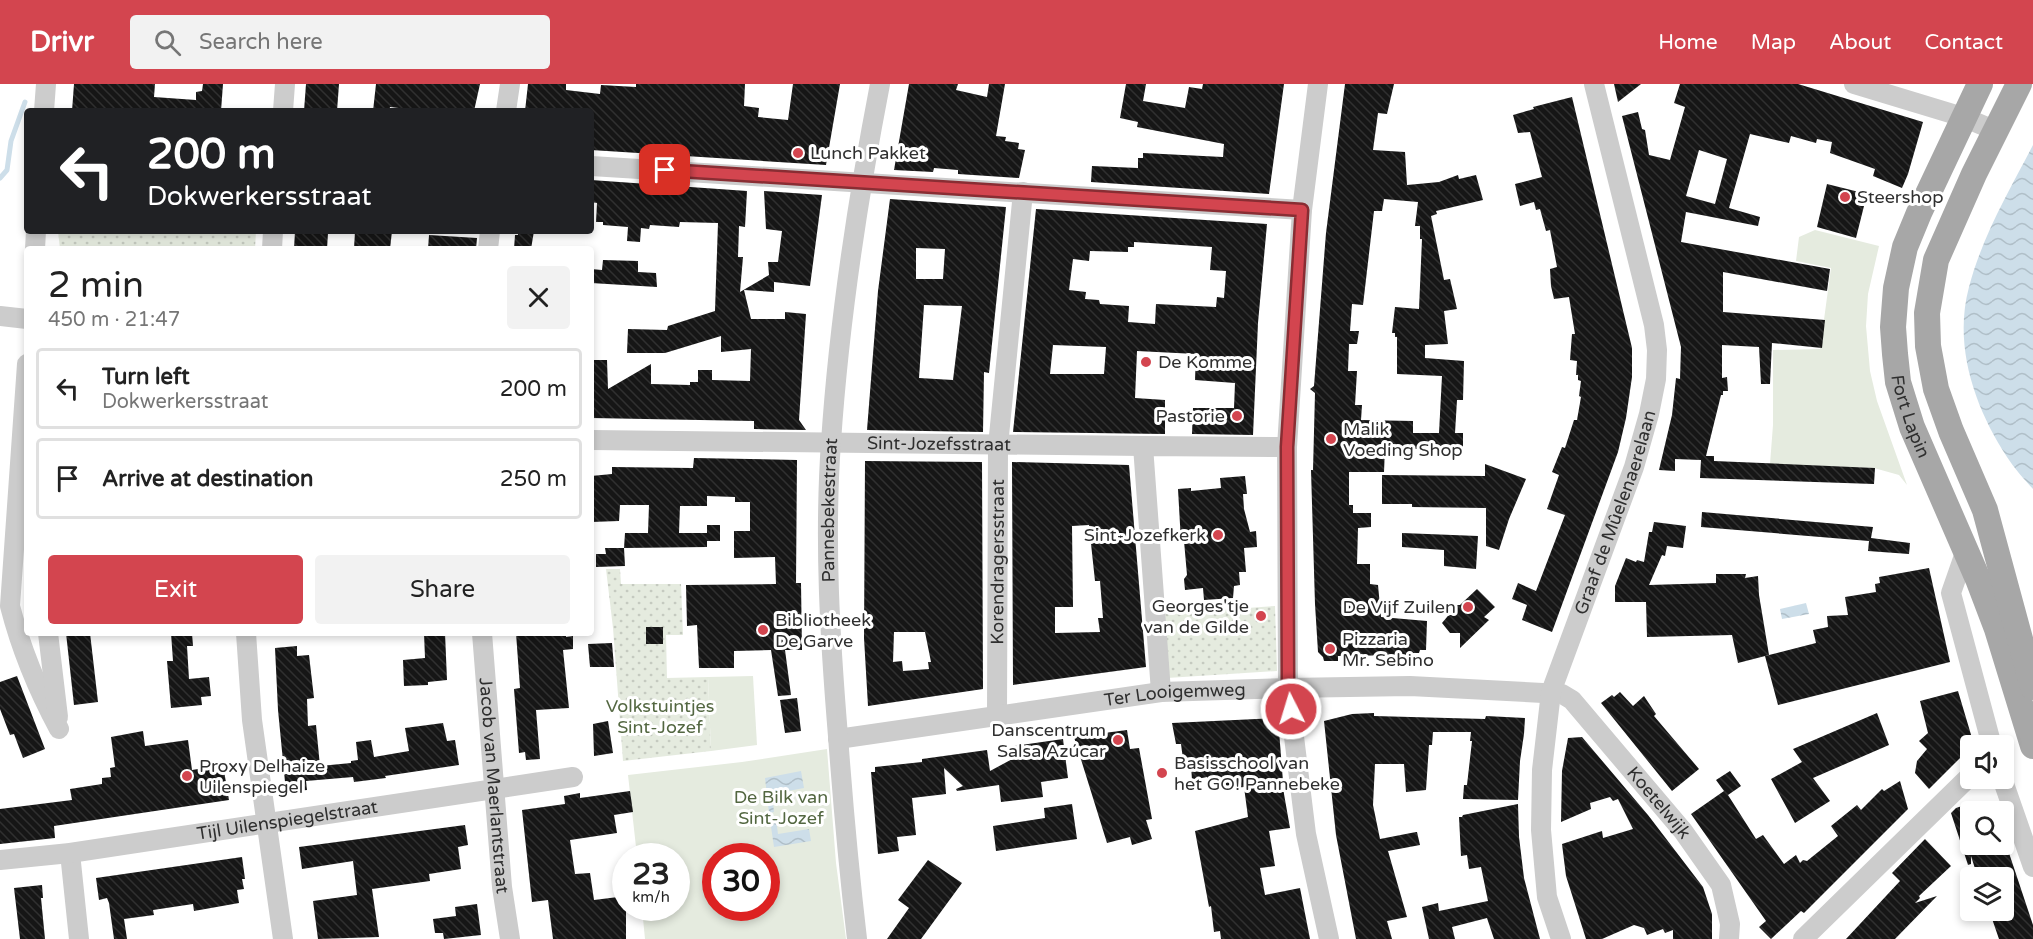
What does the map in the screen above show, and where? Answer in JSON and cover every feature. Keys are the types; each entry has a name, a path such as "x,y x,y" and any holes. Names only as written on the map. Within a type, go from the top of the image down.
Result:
{"main road":[{"name":"Fort Lapin","path":"1980,84 1905,247 1896,288 1893,327 1898,382 1912,427 1966,550 1997,629 2033,746"},
{"name":"Fort Lapin","path":"2019,84 1994,130 1936,260 1927,313 1928,346 1936,389 1951,431 1985,510 2033,687"}],"street":[{"path":"44,108 46,84"},
{"path":"283,108 285,84"},
{"path":"506,108 510,84"},
{"name":"Pannebekestraat","path":"857,939 846,842 829,633 828,504 842,320 861,182 880,84"},
{"path":"1318,84 1302,210 1287,447 1288,688 1306,834 1329,939"},
{"name":"Graaf de Mûelenaerelaan","path":"1561,939 1547,897 1541,830 1542,778 1551,692 1635,467 1656,379 1657,350 1654,325 1594,84"},
{"path":"1854,84 1963,117 1994,130"},
{"path":"594,166 1302,210"},
{"name":"Korendragersstraat","path":"997,716 998,446 1023,192"},
{"path":"0,316 24,319"},
{"name":"Sint-Jozefsstraat","path":"594,440 998,446 1287,447"},
{"path":"24,442 10,606 42,697 59,729 48,636"},
{"path":"1143,446 1161,692"},
{"path":"17,509 24,522"},
{"path":"1966,550 1951,593 1989,735"},
{"path":"246,636 252,720 283,939"},
{"name":"Jacob van Maerlantstraat","path":"482,636 493,790 502,887 510,939"},
{"name":"Ter Looigemweg","path":"838,739 1161,692 1410,686 1551,692"},
{"name":"Koetelwijk","path":"1551,692 1562,694 1572,700 1683,831 1721,885 1730,924 1729,939"},
{"name":"Tijl Uilenspiegelstraat","path":"0,860 70,853 573,777"},
{"path":"1803,939 1960,786"},
{"path":"2006,789 2033,867"},
{"path":"70,853 79,939"}],"green space":[{"path":"1815,230 1879,246 1868,294 1866,326 1870,371 1877,401 1907,485 1899,475 1874,468 1770,464 1773,425 1773,350 1820,349 1831,268 1796,261 1799,237"},
{"path":"58,234 256,234 255,246 60,246"},
{"name":"Volkstuintjes Sint-Jozef","path":"606,569 620,569 621,584 681,584 683,635 666,635 667,678 708,677 711,751 623,761"},
{"path":"1275,606 1277,671 1167,678 1162,614"},
{"path":"753,676 757,745 711,751 708,677"},
{"name":"De Bilk van Sint-Jozef","path":"827,749 836,863 846,939 645,939 643,921 690,921 690,843 636,843 628,775 742,762"}],"water":[{"path":"2033,145 2033,489 2010,461 1985,418 1970,376 1964,332 1965,309 1974,268 1997,214"},
{"path":"1806,603 1809,614 1782,619 1780,609"},
{"path":"801,771 804,788 772,794 774,812 769,813 765,778"},
{"path":"776,819 778,834 809,829 811,841 780,846 780,843 773,843 770,820"}],"building":[{"path":"74,84 155,84 154,97 196,100 196,92 202,91 203,84 223,84 221,108 72,108"},
{"path":"306,84 339,84 337,108 304,108"},
{"path":"376,84 480,84 475,108 373,108"},
{"path":"528,84 566,84 566,90 600,94 601,85 636,87 636,84 745,84 744,106 759,108 758,117 788,120 793,84 840,84 826,165 594,150 594,108 525,108"},
{"path":"909,84 958,84 956,90 987,97 989,84 1005,84 996,136 1006,137 1005,141 1019,143 1018,149 1025,150 1019,178 958,174 958,170 934,168 933,172 894,170"},
{"path":"1126,84 1146,84 1143,101 1185,108 1189,87 1202,89 1203,84 1284,84 1269,194 1091,182 1092,166 1138,168 1138,158 1143,158 1143,153 1223,157 1224,144 1137,127 1138,122 1120,118"},
{"path":"1345,84 1394,84 1387,114 1378,113 1373,150 1405,152 1407,185 1439,182 1458,175 1459,179 1476,175 1483,200 1436,211 1437,214 1431,216 1444,280 1450,279 1457,309 1444,311 1448,344 1425,345 1425,358 1464,361 1463,400 1457,400 1455,433 1463,433 1463,450 1385,448 1384,472 1349,472 1349,505 1353,505 1353,513 1371,513 1371,527 1358,528 1357,564 1370,564 1370,584 1378,585 1381,617 1427,621 1426,650 1420,650 1419,653 1338,656 1338,661 1324,661 1318,652 1311,470 1313,470 1315,393 1310,389 1314,386 1326,233","holes":["1384,199 1418,202 1415,226 1420,226 1420,239 1422,239 1419,309 1395,307 1392,333 1395,333 1397,337 1397,374 1442,376 1439,433 1413,433 1413,421 1361,420 1362,405 1355,405 1357,371 1348,371 1349,344 1357,344 1359,331 1350,331 1352,304 1363,305 1374,211 1382,211"]},
{"path":"1614,84 1641,84 1618,102"},
{"path":"1680,84 1798,84 1923,122 1902,188 1873,176 1875,169 1830,153 1832,142 1817,139 1816,143 1791,136 1789,143 1750,134 1729,208 1760,217 1758,226 1686,212 1681,242 1830,269 1827,291 1723,272 1723,312 1825,320 1822,348 1772,343 1770,384 1761,384 1759,347 1722,345 1722,378 1727,377 1728,391 1723,391 1721,395 1706,456 1714,456 1714,461 1875,468 1874,484 1700,478 1701,460 1675,459 1675,471 1659,470 1672,415 1676,378 1680,379 1681,347 1622,116 1638,112 1642,129 1645,130 1649,155 1670,160 1685,107 1674,103","holes":["1699,150 1727,159 1715,204 1686,196"]},
{"path":"1572,97 1632,348 1632,377 1618,452 1552,632 1522,620 1527,605 1512,599 1518,583 1536,591 1565,515 1547,509 1559,475 1552,472 1562,447 1565,448 1574,420 1577,420 1581,381 1576,375 1577,361 1570,360 1572,334 1575,334 1569,297 1554,299 1551,286 1550,269 1557,267 1550,230 1546,231 1540,209 1536,210 1534,202 1520,206 1515,184 1542,177 1530,132 1518,133 1513,115 1534,109 1533,107"},
{"path":"594,180 747,191 745,227 739,226 738,257 743,257 740,292 769,275 768,262 778,262 782,231 766,229 764,191 822,195 810,286 774,282 774,292 744,290 751,319 785,319 785,312 806,314 799,420 806,430 754,429 754,421 594,418 594,360 607,360 608,389 651,364 651,384 690,385 690,382 698,382 698,370 712,370 712,380 750,381 751,349 721,352 721,336 665,353 627,353 628,329 667,330 668,326 715,311 718,223 680,222 679,227 650,225 649,229 641,228 640,242 627,241 628,227 603,225 603,222 596,222 597,203 594,202"},
{"path":"1827,184 1867,194 1856,238 1817,227"},
{"path":"890,199 1006,207 989,373 984,372 983,432 867,430 878,291","holes":["916,248 945,249 943,279 916,279","924,305 962,306 953,380 919,378"]},
{"path":"1036,209 1267,224 1258,323 1253,435 1192,434 1193,408 1234,408 1235,383 1195,380 1196,354 1137,351 1135,398 1165,400 1165,434 1013,432","holes":["1134,242 1212,247 1210,270 1226,271 1224,298 1217,297 1216,307 1156,304 1155,324 1128,322 1129,306 1100,304 1099,300 1085,299 1086,292 1069,290 1073,259 1089,261 1090,251 1128,252 1128,247 1134,247","1053,345 1106,347 1104,374 1050,374"]},
{"path":"295,234 328,234 327,246 294,246"},
{"path":"355,234 392,234 390,246 354,246"},
{"path":"534,234 532,246 514,246 515,235"},
{"path":"429,235 477,238 476,246 428,246"},
{"path":"603,260 638,261 638,272 656,273 657,287 594,283 594,269 602,270"},
{"path":"694,458 797,460 796,583 801,583 802,650 785,650 791,695 778,696 771,650 734,651 734,668 699,668 697,625 687,626 686,585 776,584 775,557 734,558 734,531 750,531 750,502 735,502 735,497 707,496 707,506 680,506 679,533 707,533 707,525 720,525 720,541 707,541 707,547 624,548 625,533 648,533 649,505 620,505 619,521 594,522 594,476 612,474 612,467 693,468"},
{"path":"865,461 982,462 983,689 868,706 864,638","holes":["894,632 925,632 931,662 928,662 929,669 903,671 902,661 893,662"]},
{"path":"1012,462 1129,465 1146,667 1013,685","holes":["1089,525 1095,581 1100,581 1103,618 1098,618 1100,632 1055,633 1055,607 1073,607 1072,526"]},
{"path":"1485,464 1526,479 1499,550 1486,546 1486,508 1412,507 1412,504 1382,504 1382,475 1485,476"},
{"name":"Sint-Jozefkerk","path":"1245,476 1247,494 1243,494 1244,509 1250,532 1256,531 1257,547 1244,548 1246,572 1239,572 1240,585 1234,586 1233,598 1204,600 1203,588 1185,590 1184,579 1187,575 1184,541 1181,542 1178,489 1191,488 1191,491 1221,488 1220,478"},
{"path":"1702,512 1873,527 1871,538 1910,543 1909,554 1868,551 1869,541 1701,527"},
{"path":"1654,522 1686,526 1683,548 1667,546 1665,556 1662,555 1649,585 1716,583 1716,574 1746,574 1745,578 1758,576 1769,655 1738,663 1732,635 1647,637 1646,602 1615,602 1615,586 1626,558 1644,562 1649,532 1652,532"},
{"path":"1402,533 1478,536 1476,569 1444,566 1444,550 1402,547"},
{"path":"605,548 624,548 625,566 596,567 596,554 606,554"},
{"path":"1929,568 1950,662 1778,705 1765,656 1816,643 1813,630 1828,627 1827,616 1848,615 1845,597 1876,592 1875,584 1880,583 1879,577"},
{"path":"1477,589 1495,607 1484,617 1489,620 1460,648 1460,633 1450,633 1442,623 1457,605 1460,605"},
{"path":"646,627 663,627 663,644 646,644"},
{"path":"66,636 90,636 98,702 74,705"},
{"path":"171,636 192,636 193,646 187,646 189,679 209,677 211,696 201,697 202,705 171,708 167,661 173,661"},
{"path":"424,636 445,636 447,680 428,682 428,685 404,686 403,660 425,658"},
{"path":"516,636 573,636 573,649 563,650 569,708 536,710 540,759 526,760 525,752 519,753 514,689 520,688"},
{"path":"612,643 614,667 590,667 588,644"},
{"path":"297,646 297,656 309,655 314,698 307,699 308,726 316,725 320,766 351,763 351,761 358,760 356,742 371,740 374,757 409,751 405,728 443,723 447,741 455,740 459,765 354,782 353,777 306,781 307,790 286,792 275,648"},
{"path":"17,676 45,749 23,758 14,734 10,735 0,709 0,682"},
{"path":"1958,691 1971,735 1960,735 1960,758 1929,789 1915,773 1917,761 1927,749 1919,741 1928,733 1920,701"},
{"path":"1620,692 1633,706 1644,696 1656,714 1654,716 1699,769 1672,791 1601,703"},
{"path":"797,698 801,731 785,733 780,700"},
{"path":"1374,713 1374,716 1525,718 1524,734 1518,800 1463,799 1464,785 1467,785 1471,732 1433,732 1432,745 1429,745 1426,790 1406,792 1404,764 1375,764 1373,805 1380,839 1417,832 1420,845 1388,851 1407,917 1387,921 1392,939 1356,939 1336,835 1324,721 1352,714"},
{"path":"1877,713 1889,745 1813,778 1830,801 1795,823 1771,779 1802,762 1793,749"},
{"path":"1278,718 1284,794 1290,828 1269,831 1275,866 1260,868 1265,895 1300,888 1310,939 1221,939 1220,931 1214,932 1211,906 1209,907 1195,831 1248,817 1244,787 1209,791 1207,777 1192,780 1191,765 1184,767 1181,744 1176,744 1172,723"},
{"path":"608,721 613,753 594,756 593,724"},
{"path":"1127,730 1130,749 1139,748 1152,819 1146,820 1152,839 1132,845 1130,837 1107,843 1074,737"},
{"path":"143,731 145,746 188,740 192,770 223,765 229,800 54,826 55,838 0,844 0,809 72,800 70,789 102,784 102,778 111,777 110,768 115,767 111,737"},
{"path":"1582,737 1648,815 1703,887 1712,914 1712,939 1673,939 1673,930 1665,933 1663,929 1647,935 1644,928 1634,925 1602,939 1586,939 1566,876 1562,844 1602,831 1603,838 1633,829 1618,799 1613,801 1610,797 1590,803 1591,809 1561,822 1562,771 1568,738"},
{"path":"1063,739 1068,778 1041,782 1043,797 1001,802 999,785 957,791 956,789 963,786 944,768 946,794 912,798 916,835 897,837 899,851 878,854 871,772 875,772 875,767 922,762 922,759 987,750 990,771 1016,757 1014,746"},
{"path":"1730,771 1741,786 1728,795 1756,839 1763,835 1784,864 1796,855 1800,863 1803,860 1807,861 1838,836 1831,826 1857,805 1861,810 1882,789 1884,791 1900,781 1908,809 1804,913 1801,911 1771,939 1759,927 1766,921 1691,814 1724,791 1716,780"},
{"path":"630,791 633,812 614,815 617,833 570,840 575,874 590,873 594,900 612,898 612,921 626,921 626,939 553,939 548,900 532,902 522,810 565,804 564,796 580,793 580,798"},
{"path":"1072,804 1077,839 996,851 993,826 1045,818 1044,808"},
{"path":"1518,804 1524,878 1540,939 1494,939 1487,918 1452,927 1455,939 1429,939 1422,907 1438,903 1439,911 1488,901 1481,867 1469,869 1467,855 1461,856 1459,817"},
{"path":"1960,807 1960,841 1951,813"},
{"path":"465,825 468,845 458,847 461,869 429,874 430,881 372,889 379,937 318,939 313,901 357,895 353,861 302,869 299,847"},
{"path":"1925,839 1951,866 1919,896 1920,898 1915,903 1937,896 1895,939 1846,939 1900,881 1892,873"},
{"path":"1965,855 2010,855 2014,867 1974,867 1971,856 1971,864 1968,865"},
{"path":"242,857 245,879 242,879 244,889 237,890 239,903 194,911 193,904 153,910 154,915 124,919 127,939 114,939 109,903 107,898 99,900 96,878"},
{"path":"928,860 962,883 921,939 887,939 909,908 898,900"},
{"path":"2014,868 2033,925 2033,939 1999,939 1993,921 2014,921"},
{"path":"42,885 45,939 20,939 14,888"},
{"path":"477,904 481,935 444,939 443,933 435,933 433,919 456,916 455,907"}],"waterway":[{"path":"0,178 7,170 11,141 25,102"}],"place":[{"name":"Lunch Pakket","path":"798,153"},
{"name":"Steershop","path":"1845,197"},
{"name":"De Komme","path":"1146,362"},
{"name":"Pastorie","path":"1237,416"},
{"name":"Malik Voeding Shop","path":"1331,439"},
{"name":"Sint-Jozefkerk","path":"1218,535"},
{"name":"De Vijf Zuilen","path":"1468,607"},
{"name":"Georges'tje van de Gilde","path":"1261,616"},
{"name":"Bibliotheek De Garve","path":"763,630"},
{"name":"Pizzaria Mr. Sebino","path":"1330,649"},
{"name":"Danscentrum Salsa Azúcar","path":"1118,740"},
{"name":"Basisschool van het GO! Pannebeke","path":"1162,773"},
{"name":"Proxy Delhaize Uilenspiegel","path":"187,776"}],"route":[{"path":"665,170 1302,210 1287,447 1288,688 1291,709"}]}
